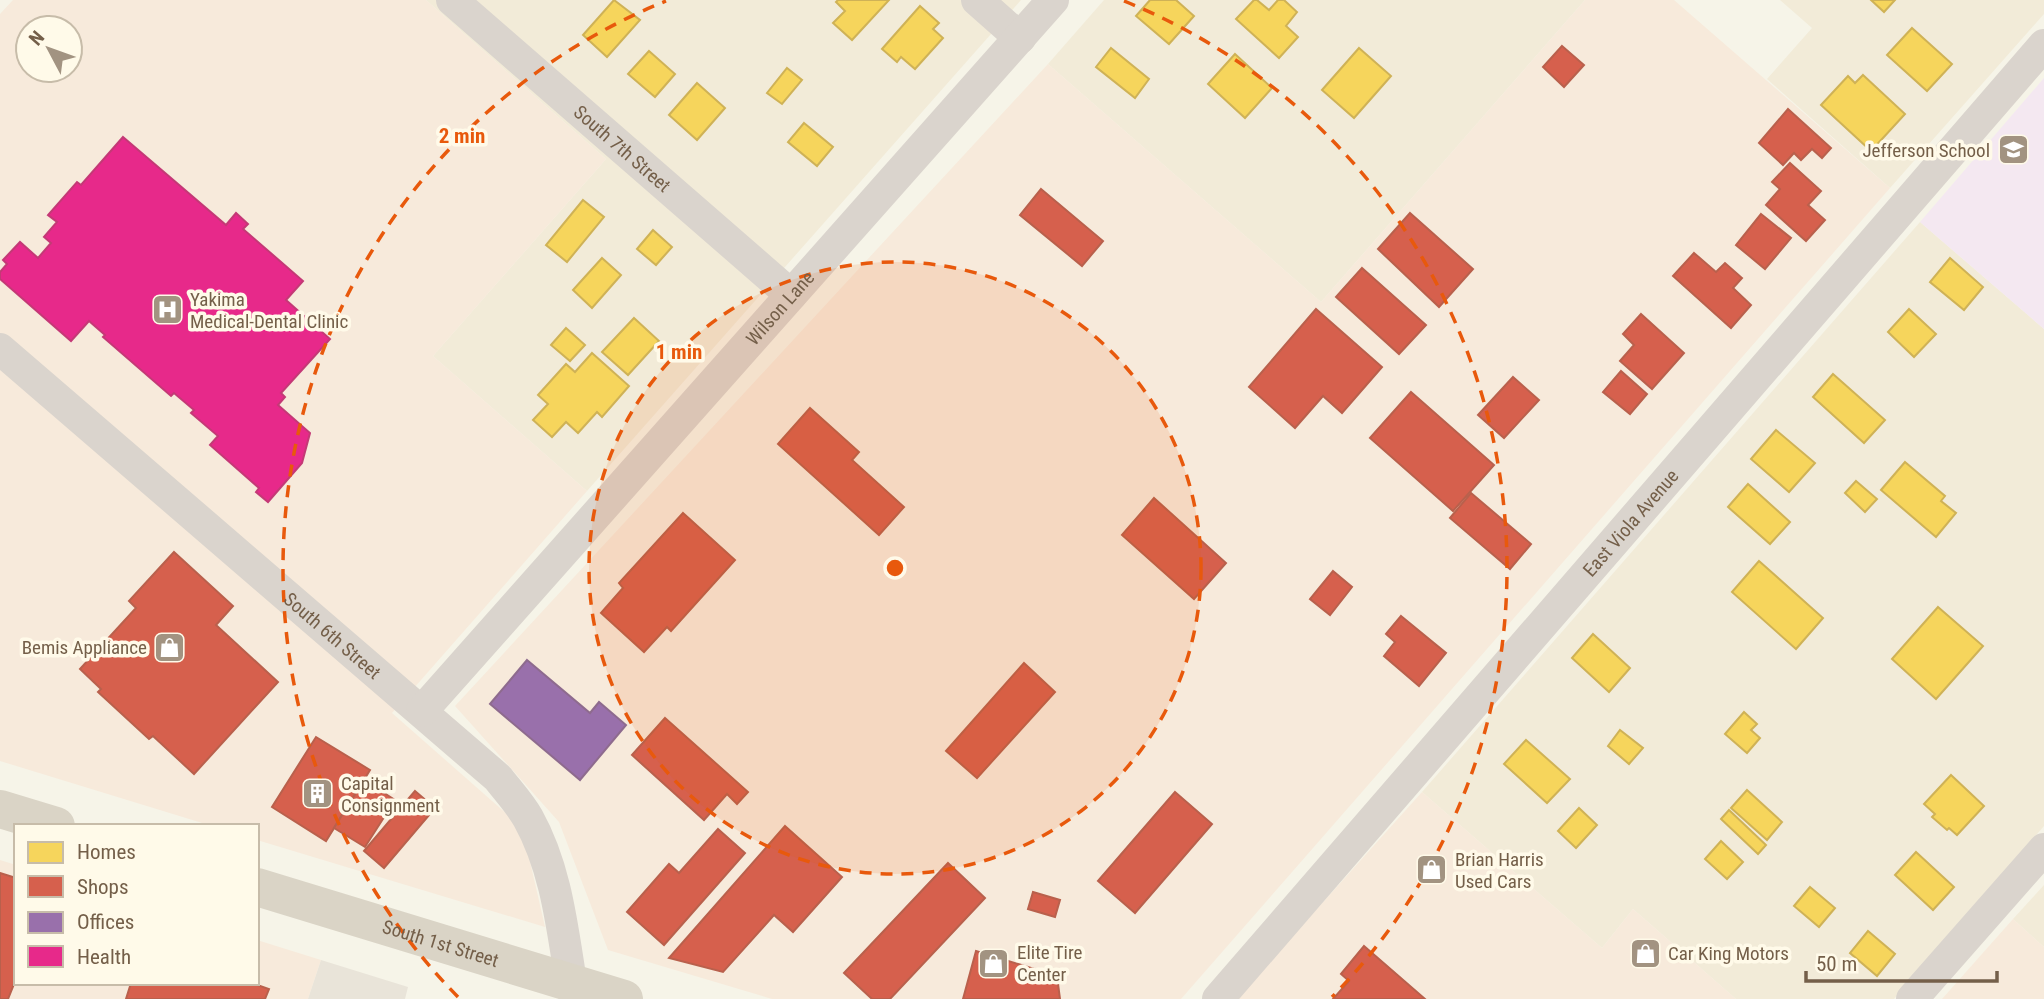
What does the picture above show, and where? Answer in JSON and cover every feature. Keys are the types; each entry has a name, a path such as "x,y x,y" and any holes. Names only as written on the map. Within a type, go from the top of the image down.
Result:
{"main road":[{"path":"0,809 49,824"},
{"name":"South 1st Street","path":"259,888 624,999"}],"street":[{"name":"South 7th Street","path":"452,0 792,295"},
{"path":"976,0 1020,38"},
{"name":"Wilson Lane","path":"422,711 1054,0"},
{"name":"East Viola Avenue","path":"1217,999 2044,45"},
{"name":"South 6th Street","path":"0,349 498,778 527,817 547,860 559,905 571,982"},
{"path":"1912,999 2044,849"}],"shaded area":[{"path":"13,0 426,0 606,159 433,356 587,491 392,713 508,815 526,844 545,927 259,841 259,824 205,824 0,761 0,14"},
{"path":"426,0 1021,0 587,491 433,356 606,159"},
{"path":"1104,0 1585,0 1321,302 1048,64"},
{"path":"1585,0 1674,0 1890,188 1181,999 772,999 608,950 559,822 455,706 1048,64 1321,302"},
{"path":"1780,0 2044,0 2044,14 1890,188 1767,79 1812,28"},
{"name":"Jefferson School","path":"2044,78 2044,329 1920,222"},
{"path":"1920,222 2044,329 2044,826 1894,999 1736,999 1633,909 1602,948 1422,792"},
{"name":"Brian Harris Used Cars","path":"1422,792 1602,948 1633,909 1736,999 1236,999"},
{"path":"0,860 14,864 14,985 259,985 259,941 321,960 308,999 0,999"},
{"path":"2044,885 2044,947 2013,919"},
{"path":"2013,919 2044,947 2044,999 1942,999"},
{"path":"321,960 408,987 405,999 308,999"}],"building: Homes":[{"path":"614,0 640,20 607,57 583,35"},
{"path":"889,0 852,40 833,23 845,11 836,2"},
{"path":"1150,0 1176,0 1194,16 1169,44 1136,16"},
{"path":"1254,0 1269,10 1278,0 1284,0 1297,12 1286,26 1298,37 1279,58 1236,19"},
{"path":"1871,0 1895,0 1884,12"},
{"path":"920,6 939,23 933,29 943,38 915,69 901,57 897,62 882,49"},
{"path":"1912,28 1952,64 1927,91 1887,55"},
{"path":"1111,48 1149,79 1135,98 1096,67"},
{"path":"1359,48 1391,76 1354,118 1322,90"},
{"path":"649,51 675,74 655,97 628,74"},
{"path":"1235,54 1272,88 1245,118 1208,84"},
{"path":"787,68 802,80 782,104 767,93"},
{"path":"1863,75 1905,114 1871,151 1821,105 1848,76 1855,83"},
{"path":"697,83 725,108 697,140 669,115"},
{"path":"804,123 833,147 817,166 788,142"},
{"path":"583,200 604,217 567,262 546,245"},
{"path":"653,230 672,247 656,265 637,249"},
{"path":"602,258 621,275 592,308 573,290"},
{"path":"1950,258 1983,287 1964,310 1930,282"},
{"path":"1909,309 1936,334 1914,357 1888,332"},
{"path":"634,318 659,341 628,375 602,352"},
{"path":"566,328 585,345 570,361 551,345"},
{"path":"592,353 629,386 602,417 597,412 578,433 566,422 552,437 533,420 548,404 538,395 566,364 575,372"},
{"path":"1833,374 1885,420 1864,443 1813,397"},
{"path":"1776,430 1815,463 1789,492 1751,459"},
{"path":"1905,462 1945,496 1941,501 1956,513 1936,537 1881,490"},
{"path":"1856,481 1877,499 1865,512 1845,493"},
{"path":"1748,484 1790,522 1770,544 1728,507"},
{"path":"1759,561 1823,618 1796,649 1732,592"},
{"path":"1938,607 1983,646 1936,699 1892,659"},
{"path":"1593,634 1630,668 1609,692 1572,658"},
{"path":"1744,712 1757,724 1751,730 1760,738 1747,753 1725,734"},
{"path":"1620,730 1643,748 1629,764 1608,746"},
{"path":"1526,740 1570,779 1547,803 1504,764"},
{"path":"1951,775 1984,806 1957,835 1932,817 1935,814 1924,804"},
{"path":"1747,790 1782,822 1767,840 1731,808"},
{"path":"1579,808 1597,825 1576,848 1558,831"},
{"path":"1729,810 1766,845 1758,854 1721,819"},
{"path":"1721,841 1743,862 1727,879 1705,859"},
{"path":"1916,852 1954,887 1933,910 1895,875"},
{"path":"1810,887 1835,908 1819,927 1794,906"},
{"path":"1868,931 1895,954 1877,976 1850,953"}],"building: Shops":[{"path":"1562,46 1584,65 1564,87 1543,67"},
{"path":"1788,109 1831,148 1822,158 1812,149 1801,160 1794,153 1783,165 1759,143"},
{"path":"1790,163 1821,191 1808,205 1825,220 1806,241 1766,205 1780,189 1772,182"},
{"path":"1041,189 1103,241 1082,266 1020,215"},
{"path":"1410,213 1473,269 1439,307 1378,249"},
{"path":"1761,214 1791,238 1765,269 1736,245"},
{"path":"1694,253 1716,272 1725,263 1742,278 1733,288 1751,305 1731,328 1673,276"},
{"path":"1362,268 1426,325 1399,354 1336,297"},
{"path":"1316,309 1382,367 1342,413 1323,396 1295,428 1249,387"},
{"path":"1641,314 1684,353 1652,389 1620,361 1634,345 1623,334"},
{"path":"1621,371 1647,394 1630,414 1603,392"},
{"path":"1513,377 1539,400 1504,438 1478,415"},
{"path":"1411,392 1494,465 1453,511 1370,438"},
{"path":"810,408 859,452 852,460 904,507 879,535 778,444"},
{"path":"1471,493 1531,544 1510,569 1450,518"},
{"path":"1154,498 1226,563 1194,599 1122,535"},
{"path":"683,513 735,560 671,631 667,627 644,652 601,613 623,588 619,583"},
{"name":"Bemis Appliance","path":"174,552 233,606 216,625 278,682 194,774 153,736 149,739 98,692 101,689 80,669 136,608 129,601"},
{"path":"1333,571 1352,587 1330,615 1310,599"},
{"path":"1401,616 1446,653 1419,686 1384,656 1395,642 1386,634"},
{"path":"1024,663 1055,692 977,778 946,751"},
{"path":"665,718 748,792 737,804 727,794 704,820 632,755"},
{"name":"Capital Consignment","path":"316,737 370,770 326,841 272,807"},
{"path":"364,780 395,800 365,847 334,828"},
{"path":"415,791 435,808 384,868 364,851"},
{"path":"1175,792 1212,824 1135,913 1098,881"},
{"path":"785,826 842,877 793,932 774,915 723,972 669,958"},
{"path":"718,829 745,853 664,945 627,912 669,864 679,873"},
{"path":"948,863 985,898 890,999 872,999 844,973"},
{"path":"0,873 14,877 14,984 8,999 0,999"},
{"path":"1033,892 1060,900 1055,917 1028,909"},
{"path":"1364,946 1425,999 1333,999 1349,981 1341,974"},
{"name":"Elite Tire Center","path":"976,951 1057,976 1060,999 963,999"},
{"path":"130,985 258,985 269,989 265,999 126,999"}],"building: Offices":[{"path":"527,660 590,713 599,702 626,725 580,780 490,704"}],"building: Health":[{"name":"Yakima Medical-Dental Clinic","path":"123,137 226,225 236,213 248,224 243,229 303,281 286,300 330,339 281,393 285,397 278,405 310,433 302,463 268,502 256,492 259,488 210,445 218,436 191,413 194,410 174,393 171,396 103,337 105,335 89,321 71,341 0,279 0,272 7,264 3,260 20,242 38,258 51,243 44,237 57,222 48,215 77,182 81,185"}],"place":[{"name":"Jefferson School","path":"2013,150"},
{"name":"Yakima Medical-Dental Clinic","path":"167,310"},
{"name":"Bemis Appliance","path":"170,647"},
{"name":"Capital Consignment","path":"318,794"},
{"name":"Brian Harris Used Cars","path":"1432,870"},
{"name":"Car King Motors","path":"1645,953"},
{"name":"Elite Tire Center","path":"994,963"}]}
